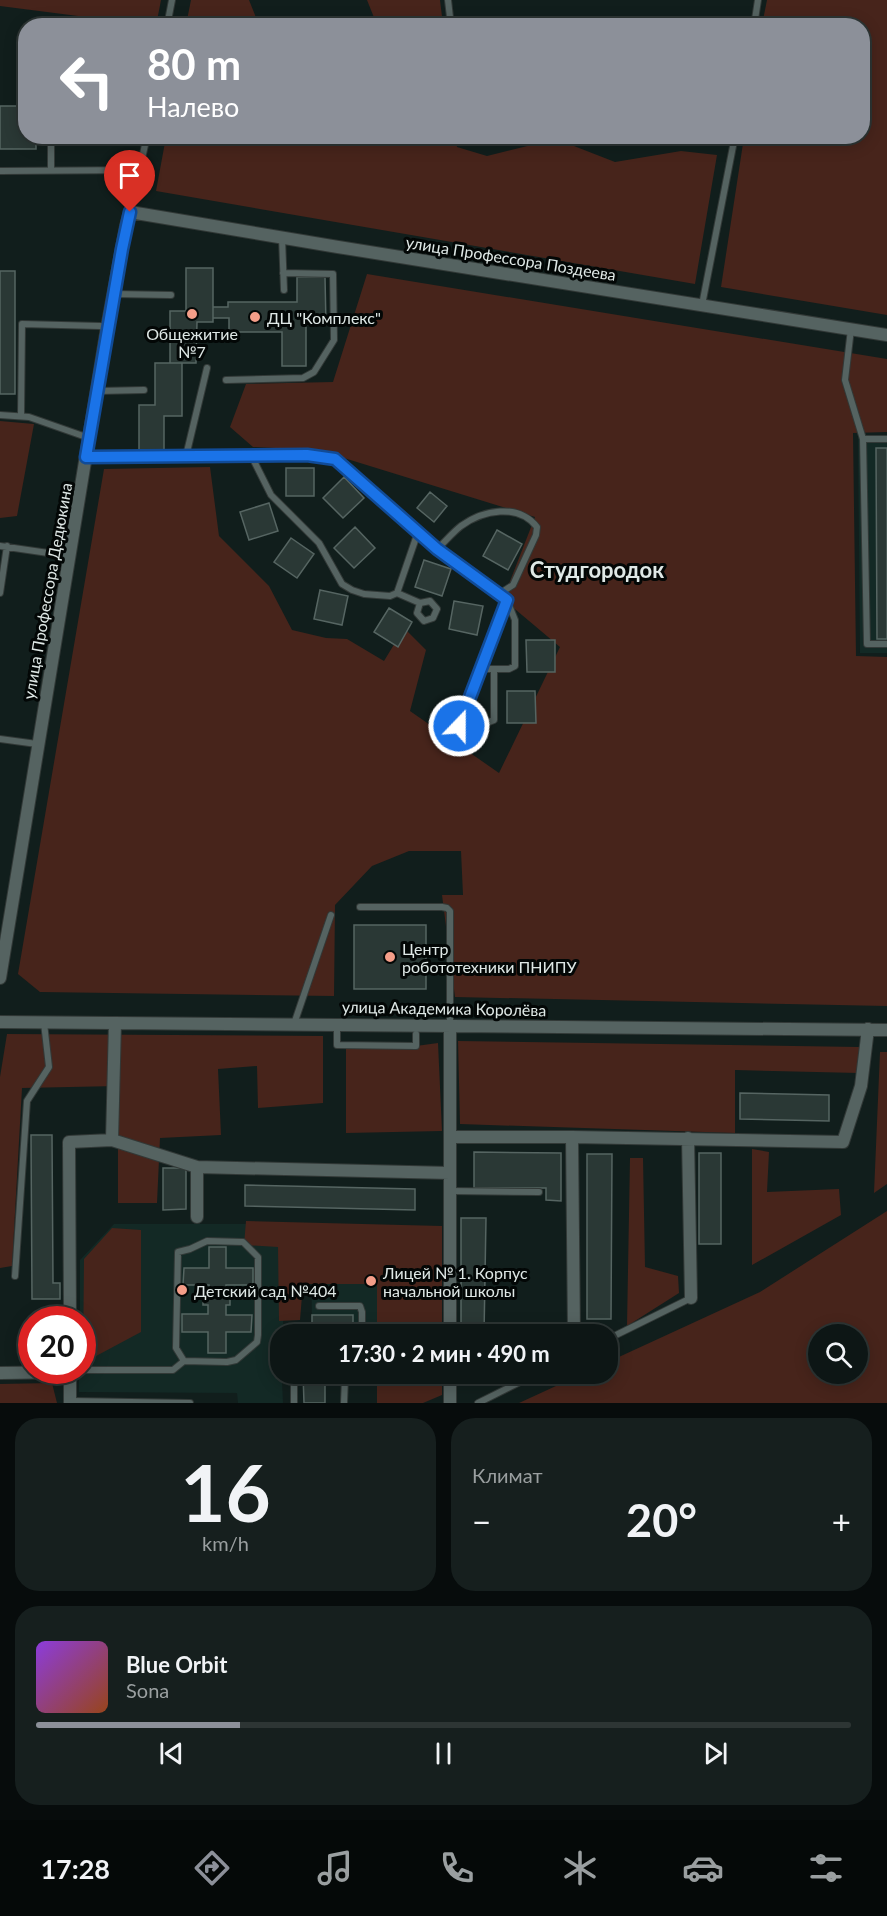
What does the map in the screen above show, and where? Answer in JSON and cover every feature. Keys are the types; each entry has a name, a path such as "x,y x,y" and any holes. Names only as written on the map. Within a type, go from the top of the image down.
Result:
{"street":[{"name":"улица Профессора Поздеева","path":"130,212 887,335"},
{"name":"улица Профессора Дедюкина","path":"0,978 107,328 130,212"},
{"name":"улица Академика Королёва","path":"0,1022 887,1030"},
{"path":"112,1140 115,1023"},
{"path":"450,1025 450,1324"},
{"path":"450,1137 688,1138 843,1142 861,1086 868,1029"},
{"path":"572,1137 574,1324"},
{"path":"688,1138 691,1298"},
{"path":"70,1306 69,1142 112,1140 197,1167 450,1173"},
{"path":"197,1167 197,1217"},
{"path":"0,1373 18,1372"},
{"path":"70,1402 71,1384"},
{"path":"450,1384 450,1403"}],"lane":[{"path":"169,18 172,0"},
{"path":"448,0 450,18"},
{"path":"755,18 758,0"},
{"path":"51,144 51,171"},
{"path":"130,212 146,144"},
{"path":"702,305 733,144"},
{"path":"0,171 141,170"},
{"path":"282,237 284,290"},
{"path":"226,380 303,378 314,372 334,340 333,273 283,273"},
{"path":"114,294 171,295"},
{"path":"21,416 22,324 107,328"},
{"path":"851,329 845,380 863,439 867,644 887,644"},
{"path":"186,456 207,368"},
{"path":"98,392 144,390"},
{"path":"0,416 29,417 89,439"},
{"path":"863,439 887,439"},
{"path":"251,455 271,495 319,543 342,584 364,594 390,596 397,593 420,603"},
{"path":"86,457 307,455 335,459 437,549 507,600 515,620 515,666 509,669 482,669"},
{"path":"437,549 462,525 488,513 514,512 526,516 537,527 536,535 513,585 500,594"},
{"path":"397,593 418,532"},
{"path":"0,594 4,546 69,556"},
{"path":"459,726 507,600"},
{"path":"463,716 475,723 494,720 494,669"},
{"path":"0,739 37,744"},
{"path":"360,907 442,907 450,911 450,1025"},
{"path":"294,1024 331,915"},
{"path":"15,1276 27,1101 49,1067 44,1023"},
{"path":"338,1024 337,1045 416,1046 416,1034"},
{"path":"450,1191 539,1192"},
{"path":"96,1370 169,1371 175,1370 184,1361 232,1361 257,1342 258,1257 243,1242 207,1241 190,1250 178,1252 177,1348 184,1361"},
{"path":"618,1334 691,1298"},
{"path":"319,1306 360,1306 362,1324"},
{"path":"294,1384 294,1403"},
{"path":"344,1403 345,1384"},
{"path":"478,1403 516,1384"},
{"path":"70,1402 190,1403"}],"shaded area":[{"path":"0,0 161,0 158,18 94,18 0,6"},
{"path":"191,0 249,0 256,18 187,18"},
{"path":"367,0 440,0 442,18 374,18"},
{"path":"767,0 887,0 887,315 721,287 743,144 870,144 870,18 763,18"},
{"path":"165,144 456,144 457,147 487,156 536,144 569,144 615,162 681,151 717,155 695,284 156,191"},
{"path":"367,274 887,359 887,432 853,433 856,656 887,657 887,1006 455,997 442,895 463,895 461,851 409,851 372,866 335,905 334,996 40,992 18,974 104,469 210,467 219,536 269,586 292,630 326,638 347,639 384,661 404,628 426,650 410,711 499,773 560,647 503,599 535,517 318,450 253,447 230,427 246,384 333,382"},
{"path":"0,421 34,424 17,516 0,518"},
{"path":"858,438 887,438 887,653 860,653"},
{"path":"7,1034 323,1036 323,1103 258,1108 257,1066 218,1069 221,1135 160,1138 157,1203 118,1203 118,1086 22,1088 12,1266 0,1268 0,1077"},
{"path":"458,1041 859,1047 859,1073 735,1070 735,1133 460,1124"},
{"path":"346,1043 416,1046 438,1043 442,1131 346,1133"},
{"path":"880,1052 887,1052 887,1184 874,1193"},
{"path":"752,1149 769,1152 767,1192 839,1189 841,1215 752,1265"},
{"path":"630,1158 643,1158 645,1267 678,1276 679,1293 627,1326"},
{"path":"887,1211 887,1403 519,1403 560,1384 618,1384 618,1357 760,1292"},
{"name":"Лицей № 1. Корпус начальной школы","path":"246,1221 442,1226 442,1324 377,1324 377,1284 303,1284 300,1320 279,1321 278,1247 244,1245"},
{"name":"Детский сад №404","path":"114,1224 284,1224 283,1324 270,1324 270,1384 282,1384 283,1403 238,1403 237,1393 79,1392 79,1384 96,1384 96,1306 80,1306 80,1260"},
{"name":"Лицей № 1. Корпус начальной школы","path":"430,1226 430,1324 312,1324 311,1227"},
{"path":"112,1228 141,1230 141,1332 96,1356 96,1306 84,1306 84,1259"},
{"path":"0,1384 52,1384 57,1403 0,1403"},
{"path":"377,1384 442,1384 442,1395 423,1403 377,1403"}],"building":[{"path":"0,106 18,106 18,144 36,144 36,149 0,149"},
{"name":"Общежитие №7","path":"186,268 213,268 213,322 197,322 196,363 170,363 170,311 186,311"},
{"path":"0,271 15,271 15,394 0,394"},
{"path":"297,277 325,277 326,325 306,325 306,366 282,366 282,332 229,332 229,318 213,318 213,307 228,307 228,302 297,302"},
{"path":"155,363 182,363 182,416 164,416 164,451 139,451 139,405 155,405"},
{"path":"876,448 887,448 887,639 877,639"},
{"path":"286,468 314,468 314,496 286,496"},
{"path":"344,477 364,498 343,518 323,498"},
{"path":"430,492 447,506 434,522 417,508"},
{"path":"269,503 278,531 249,540 240,512"},
{"path":"355,527 375,548 354,568 334,548"},
{"path":"497,530 522,544 508,570 483,556"},
{"path":"291,538 314,554 297,578 274,562"},
{"path":"424,560 451,569 442,596 415,587"},
{"path":"320,590 348,596 342,625 314,619"},
{"path":"454,601 483,606 477,635 449,629"},
{"path":"389,608 412,622 398,647 374,632"},
{"path":"526,640 555,640 555,672 527,672"},
{"path":"507,691 535,691 536,723 507,723"},
{"name":"Центр робототехники ПНИПУ","path":"354,925 426,925 426,989 354,989"},
{"path":"740,1093 829,1095 829,1121 740,1119"},
{"path":"31,1135 52,1135 53,1283 60,1283 60,1299 32,1299"},
{"path":"474,1152 561,1153 561,1201 546,1200 546,1188 474,1188"},
{"path":"699,1153 721,1153 721,1244 699,1244"},
{"path":"587,1154 612,1154 611,1319 587,1319"},
{"path":"163,1168 186,1168 186,1209 163,1210"},
{"path":"245,1185 415,1189 415,1210 245,1206"},
{"path":"461,1218 486,1218 484,1324 461,1324"},
{"path":"209,1247 226,1247 226,1268 253,1268 253,1285 226,1285 226,1294 230,1294 230,1305 226,1305 226,1315 252,1315 251,1332 226,1332 226,1353 208,1353 208,1332 182,1332 182,1314 208,1314 208,1305 203,1305 203,1294 209,1294 209,1285 183,1285 184,1268 209,1268"},
{"path":"312,1315 353,1315 353,1324 312,1324"},
{"path":"303,1384 325,1384 325,1403 304,1403"}],"place":[{"name":"Общежитие №7","path":"192,314"},
{"name":"ДЦ \"Комплекс\"","path":"255,317"},
{"name":"Центр робототехники ПНИПУ","path":"390,957"},
{"name":"Лицей № 1. Корпус начальной школы","path":"371,1281"},
{"name":"Детский сад №404","path":"182,1290"}],"district":[{"name":"Студгородок","path":"597,569"}],"route":[{"path":"130,212 107,328 86,457 176,457 197,454 307,455 335,459 437,549 507,600 459,726"}]}
